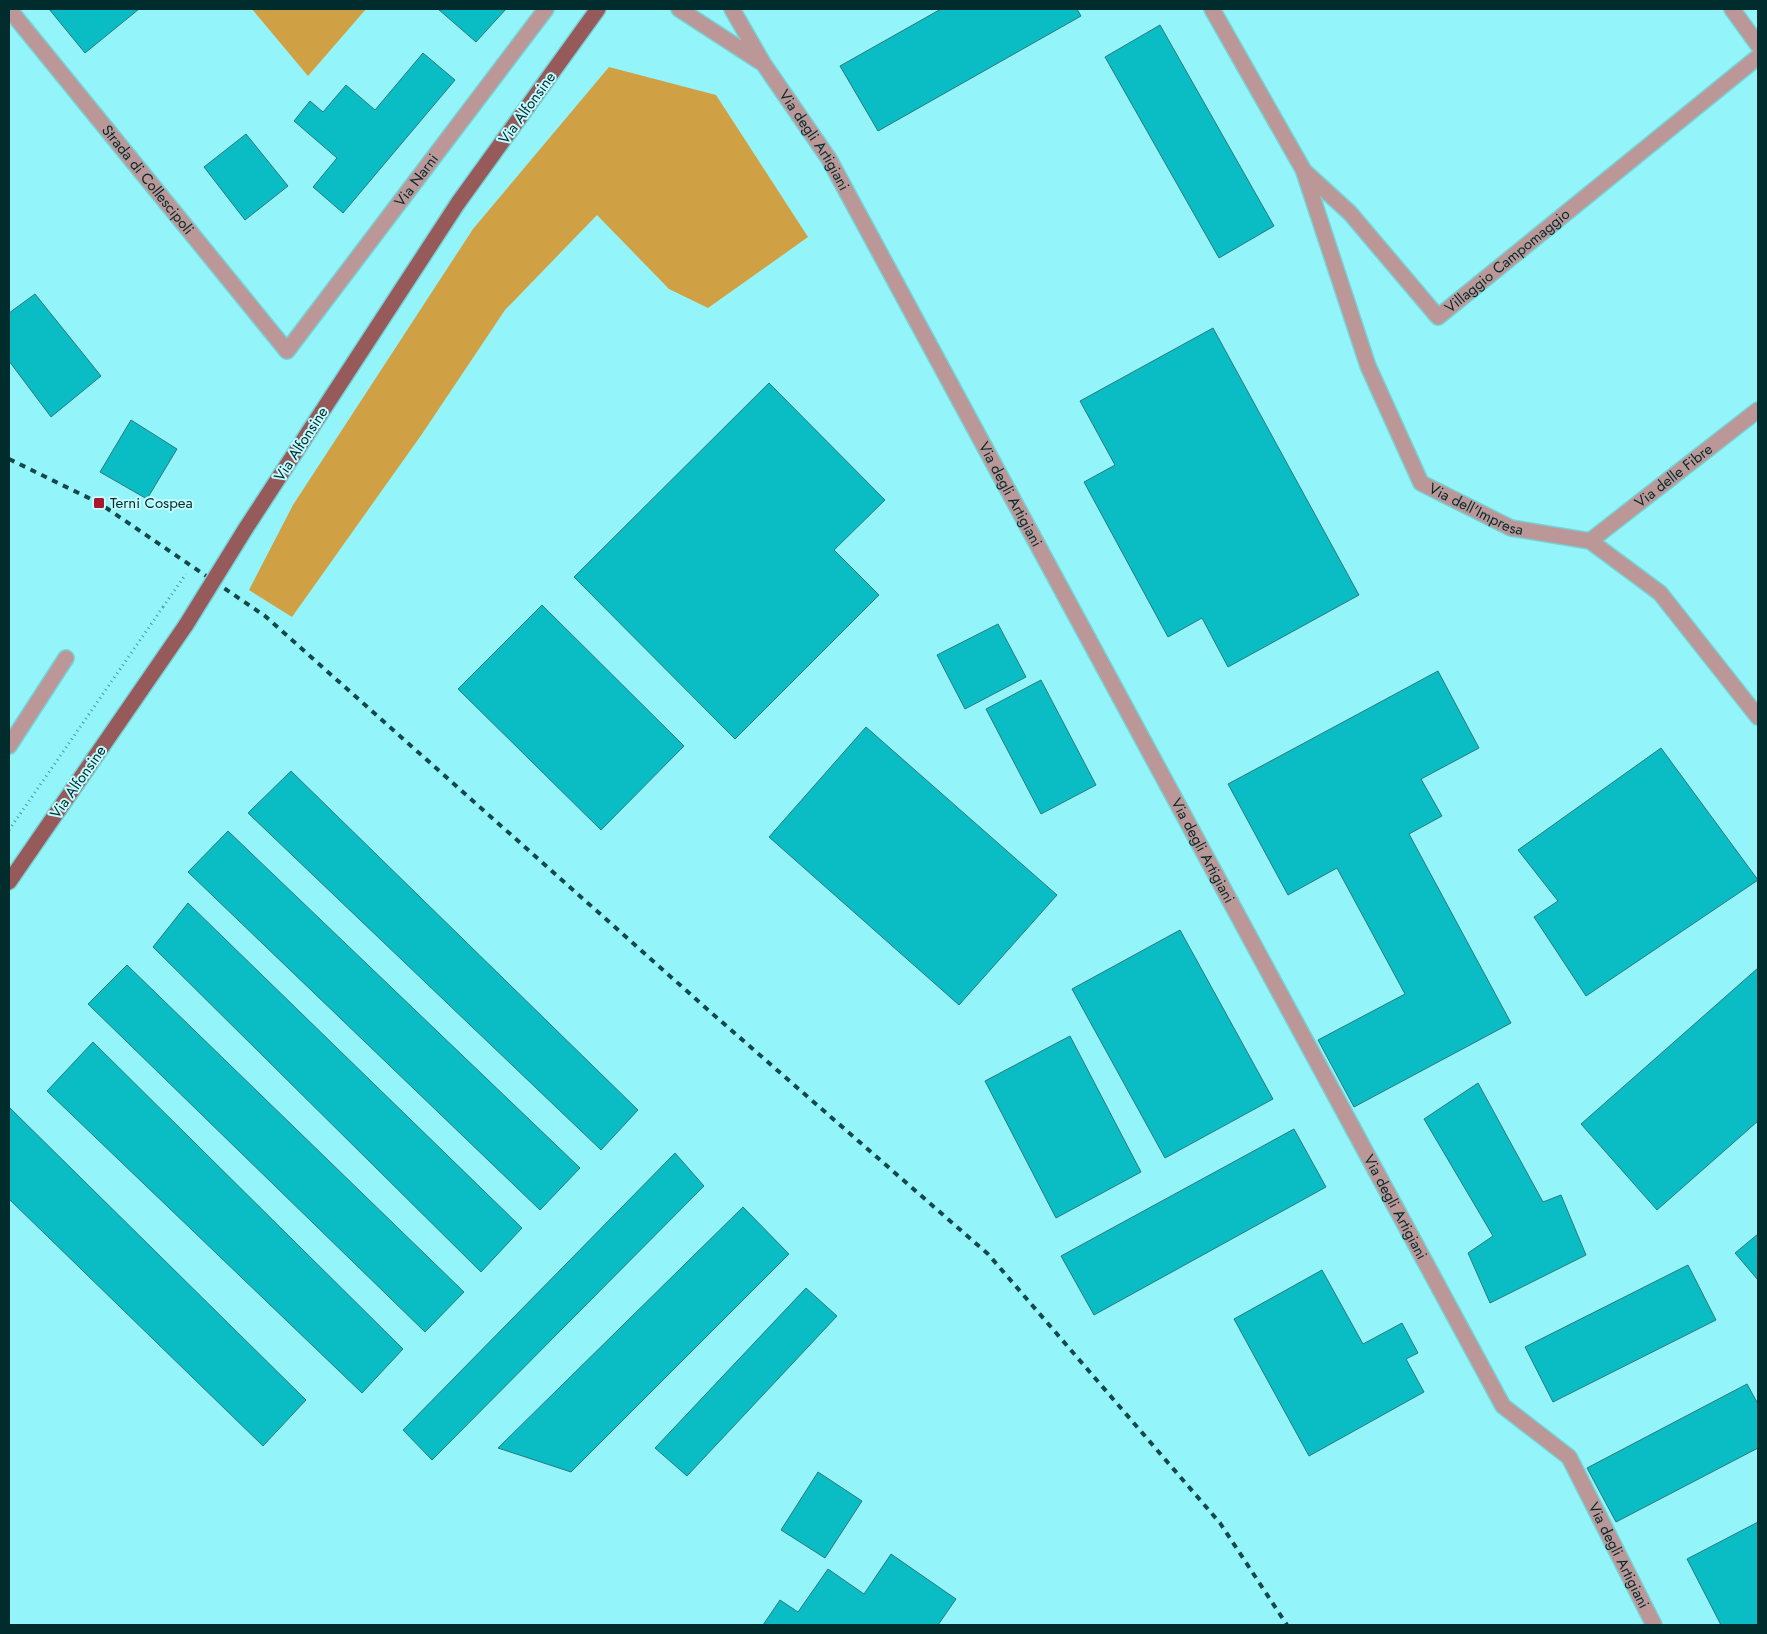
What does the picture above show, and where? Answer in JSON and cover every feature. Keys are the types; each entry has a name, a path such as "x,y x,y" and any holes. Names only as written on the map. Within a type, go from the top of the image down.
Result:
{"main road":[{"name":"Via Alfonsine","path":"9,882 186,625 246,528 458,203 598,9"}],"street":[{"name":"Strada di Collescipoli","path":"9,9 287,351"},
{"name":"Via Narni","path":"287,351 546,9"},
{"name":"Via degli Artigiani","path":"679,9 763,63"},
{"name":"Via degli Artigiani","path":"732,9 763,63 829,159 1503,1406 1569,1458 1654,1625"},
{"name":"Villaggio Campomaggio","path":"1212,9 1304,171 1350,213 1438,317 1758,57"},
{"path":"1732,9 1758,45"},
{"name":"Via dell'Impresa","path":"1304,171 1368,366 1421,483 1511,528 1590,541 1660,592 1758,717"},
{"name":"Via delle Fibre","path":"1590,541 1758,410"},
{"path":"9,746 66,658"}],"path":[{"path":"9,830 162,606"}],"shaded area":[{"path":"252,9 366,9 308,76"},
{"path":"609,67 716,95 808,237 708,308 669,289 597,215 505,310 422,434 292,617 249,590 293,505 473,229"}],"building":[{"path":"49,9 139,9 85,53"},
{"path":"438,9 506,9 476,42"},
{"path":"941,9 1077,9 1081,16 878,131 840,66"},
{"path":"1160,25 1274,226 1219,258 1105,57"},
{"path":"423,53 455,80 343,213 313,187 337,158 294,121 310,101 323,112 346,85 375,110"},
{"path":"246,134 288,186 245,220 204,167"},
{"path":"35,294 101,376 51,417 9,361 9,313"},
{"path":"1213,328 1359,595 1228,667 1202,618 1168,637 1084,482 1115,465 1080,401"},
{"path":"769,383 885,500 834,550 879,595 735,739 574,577"},
{"name":"Terni Cospea","path":"131,420 177,449 147,499 100,472"},
{"path":"542,605 684,746 601,830 458,689"},
{"path":"998,624 1026,677 965,709 937,655"},
{"path":"1438,671 1479,748 1421,779 1442,816 1409,834 1511,1023 1354,1107 1318,1040 1405,994 1337,868 1288,895 1228,784"},
{"path":"1041,680 1096,785 1041,814 986,709"},
{"path":"866,727 1057,895 959,1005 769,837"},
{"path":"1661,748 1758,880 1586,996 1534,917 1558,901 1518,850"},
{"path":"291,771 638,1110 601,1150 248,813"},
{"path":"228,831 580,1168 540,1210 188,872"},
{"path":"188,903 522,1228 481,1272 153,947"},
{"path":"1180,930 1273,1099 1165,1158 1072,989"},
{"path":"127,965 464,1292 425,1332 88,1004"},
{"path":"1758,968 1758,1121 1657,1210 1581,1124"},
{"path":"1070,1036 1141,1172 1056,1218 985,1081"},
{"path":"93,1042 403,1349 362,1393 47,1091"},
{"path":"1478,1083 1543,1202 1561,1195 1586,1255 1490,1303 1468,1253 1493,1236 1424,1119"},
{"path":"9,1107 306,1400 263,1446 9,1199"},
{"path":"1294,1129 1326,1187 1094,1315 1061,1256"},
{"path":"675,1153 704,1186 432,1460 403,1430"},
{"path":"743,1207 789,1254 571,1472 498,1448"},
{"path":"1758,1234 1758,1280 1735,1253"},
{"path":"1688,1265 1716,1320 1553,1402 1525,1347"},
{"path":"1322,1270 1363,1344 1402,1323 1418,1353 1406,1359 1424,1392 1309,1456 1234,1319"},
{"path":"806,1288 837,1316 687,1476 655,1448"},
{"path":"1747,1384 1758,1404 1758,1448 1616,1522 1587,1468"},
{"path":"818,1472 862,1501 825,1558 781,1530"},
{"path":"1758,1522 1758,1625 1721,1625 1687,1559"},
{"path":"891,1554 956,1599 938,1625 763,1625 780,1600 798,1612 828,1569 864,1594"}],"railway":[{"path":"9,459 99,503 265,616 707,1009 988,1254 1220,1523 1287,1625"}],"place":[{"name":"Terni Cospea","path":"99,503"}]}
